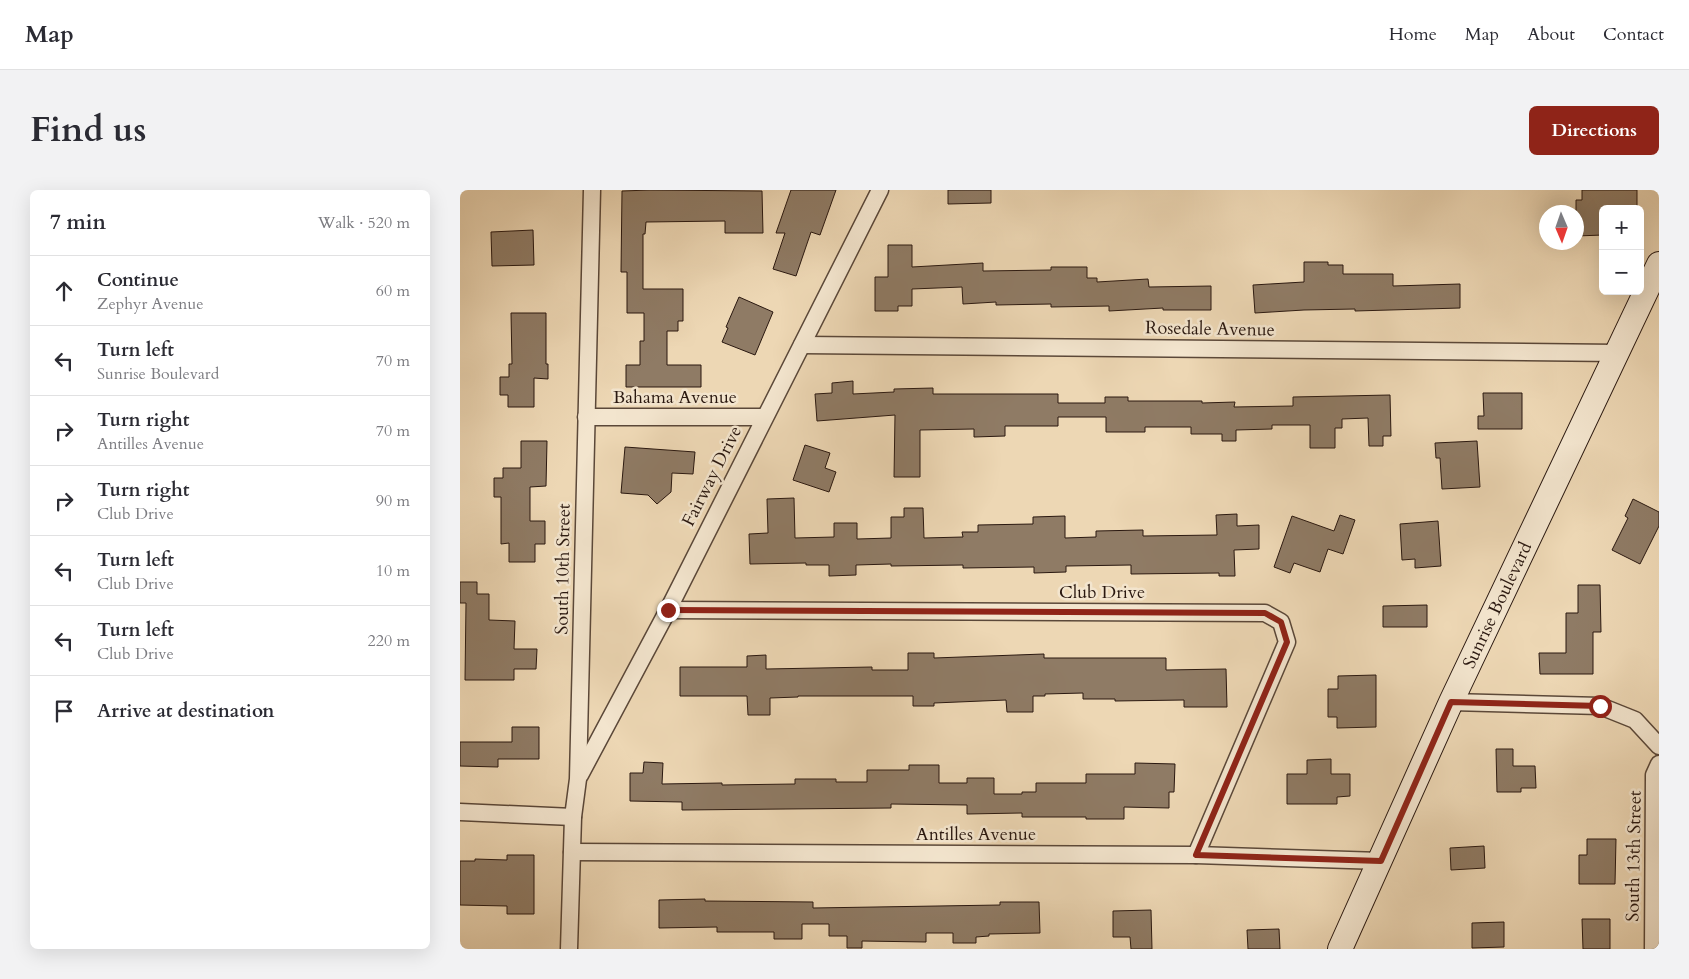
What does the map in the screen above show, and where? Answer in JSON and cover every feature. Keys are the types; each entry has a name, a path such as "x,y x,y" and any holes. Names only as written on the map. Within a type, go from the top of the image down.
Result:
{"street":[{"name":"South 10th Street","path":"569,949 573,817 578,779 592,190"},
{"name":"Fairway Drive","path":"578,779 668,610 880,190"},
{"name":"Sunrise Boulevard","path":"1340,949 1451,702 1618,353 1656,278"},
{"name":"Rosedale Avenue","path":"802,345 1618,353"},
{"name":"Bahama Avenue","path":"586,417 764,417"},
{"name":"Club Drive","path":"668,610 1265,613 1281,622 1287,642 1196,855"},
{"path":"1451,702 1600,706 1635,720 1659,746"},
{"name":"South 13th Street","path":"1653,949 1654,774 1659,764"},
{"path":"460,812 573,817"},
{"name":"Antilles Avenue","path":"572,852 1196,855 1381,861"}],"building":[{"path":"791,190 836,190 820,235 811,232 796,276 773,269 785,233 776,233"},
{"path":"948,190 991,190 991,203 948,204"},
{"path":"1582,190 1637,190 1637,205 1599,205 1599,235 1584,236 1584,205 1576,205 1576,200 1582,200"},
{"path":"622,191 762,191 763,233 725,233 725,221 646,222 645,234 643,234 643,289 683,289 683,321 678,321 678,331 667,331 667,365 701,365 701,387 626,387 626,365 640,365 640,341 644,341 644,313 627,313 627,272 621,272"},
{"path":"533,230 534,265 492,266 491,232"},
{"path":"888,245 912,245 912,267 983,263 983,271 1051,270 1051,267 1087,267 1087,278 1097,278 1097,282 1148,279 1149,287 1211,286 1211,310 1163,310 1163,308 1109,311 1109,306 1051,307 1051,304 996,305 996,302 963,304 962,287 912,289 912,306 898,306 898,311 875,311 875,277 888,277"},
{"path":"1304,262 1328,262 1328,265 1343,265 1343,274 1393,274 1393,286 1460,284 1460,308 1355,311 1355,309 1304,310 1255,313 1253,285 1304,282"},
{"path":"739,297 773,312 755,355 722,342 728,328 726,327"},
{"path":"511,313 546,313 546,364 548,364 548,379 534,378 534,407 508,407 508,395 500,395 500,377 509,377 509,364 512,364"},
{"path":"853,381 853,394 894,392 894,389 933,388 933,394 1058,394 1058,403 1105,403 1105,397 1128,397 1128,401 1235,402 1234,407 1293,406 1293,397 1390,395 1391,436 1383,436 1383,446 1369,446 1368,418 1342,419 1342,428 1335,428 1335,448 1310,448 1310,425 1272,425 1272,429 1236,430 1236,441 1222,441 1222,434 1191,434 1191,427 1145,427 1145,432 1106,432 1106,417 1058,417 1058,426 1005,426 1005,436 974,437 974,429 920,430 920,477 894,477 895,415 817,421 815,394 832,393 832,383"},
{"path":"1483,393 1522,393 1522,429 1478,429 1478,416 1484,416"},
{"path":"521,441 547,441 546,486 530,487 530,521 545,521 545,544 535,544 535,562 509,562 509,543 501,544 501,497 494,497 494,478 503,478 503,468 521,468"},
{"path":"1477,441 1480,487 1442,489 1440,458 1436,458 1435,443"},
{"path":"805,445 830,453 825,468 836,472 829,492 793,480"},
{"path":"625,447 695,452 693,474 672,473 671,492 657,504 648,495 621,493"},
{"path":"794,498 795,538 834,537 834,523 857,523 857,539 891,538 891,517 904,517 904,508 923,508 924,538 963,537 962,532 978,532 978,525 1033,524 1033,517 1065,516 1065,538 1096,537 1096,531 1143,530 1143,536 1217,535 1216,515 1237,514 1237,526 1259,525 1259,549 1234,550 1235,576 1219,576 1219,573 1131,574 1131,565 1066,566 1066,572 1034,573 1034,567 963,568 963,565 891,566 891,564 856,565 856,575 829,576 829,565 806,565 806,563 750,564 749,534 768,533 767,499"},
{"path":"1633,499 1659,512 1659,526 1640,564 1612,550 1628,518 1625,516"},
{"path":"1340,515 1355,520 1343,554 1328,549 1320,572 1294,563 1290,573 1274,567 1292,516 1334,531"},
{"path":"1438,521 1441,566 1415,568 1415,559 1402,560 1400,524"},
{"path":"460,582 477,582 477,594 489,594 489,620 515,621 514,649 537,649 536,669 514,669 514,680 465,680 466,603 460,603"},
{"path":"1578,585 1600,585 1601,632 1593,632 1593,674 1540,674 1539,653 1566,653 1566,613 1578,613"},
{"path":"1427,605 1427,627 1383,627 1383,606"},
{"path":"908,653 934,653 934,658 1044,654 1044,658 1166,658 1166,670 1226,669 1227,707 1184,707 1184,700 1115,701 1115,699 1083,699 1083,693 1033,696 1033,712 1007,712 1006,700 934,703 934,706 913,706 913,696 798,696 770,698 770,715 748,715 747,696 680,696 680,667 747,667 747,656 766,655 766,669 872,667 872,670 908,670"},
{"path":"1376,675 1376,727 1337,728 1337,717 1328,717 1328,689 1338,689 1338,676"},
{"path":"512,727 539,727 539,759 498,759 498,767 460,766 460,742 512,742"},
{"path":"1496,749 1513,749 1513,766 1535,766 1536,788 1521,788 1521,792 1497,792"},
{"path":"1331,759 1331,774 1350,774 1350,796 1337,797 1337,804 1287,804 1287,774 1307,774 1307,760"},
{"path":"644,762 663,763 662,784 722,783 722,785 795,784 795,779 836,779 836,782 867,782 867,770 909,770 909,765 939,765 939,783 967,783 967,778 994,778 994,794 1036,792 1036,783 1086,783 1086,774 1135,774 1135,763 1175,764 1174,792 1169,792 1169,808 1124,807 1124,819 1086,819 1086,817 1022,817 1022,813 967,814 967,805 891,804 891,808 682,810 682,802 630,801 630,773 643,773"},
{"path":"1587,839 1616,839 1615,884 1579,884 1579,855 1587,855"},
{"path":"1484,846 1485,868 1451,870 1450,848"},
{"path":"507,855 534,855 534,914 507,914 507,906 460,905 460,861 475,861 475,859 507,860"},
{"path":"705,899 705,901 813,902 813,908 1000,905 1000,902 1039,902 1040,933 989,934 989,936 976,937 976,943 953,943 953,933 926,933 926,942 862,941 862,948 847,948 847,936 829,936 829,924 802,924 802,939 774,939 774,932 717,932 717,927 659,928 659,900"},
{"path":"1151,910 1152,949 1131,949 1130,937 1113,937 1113,911"},
{"path":"1582,919 1610,919 1610,949 1583,949"},
{"path":"1504,922 1504,947 1472,948 1472,923"},
{"path":"1279,929 1280,949 1248,949 1247,930"}],"route":[{"path":"668,610 1265,613 1281,622 1287,642 1196,855 1381,861 1451,702 1600,706"}]}
